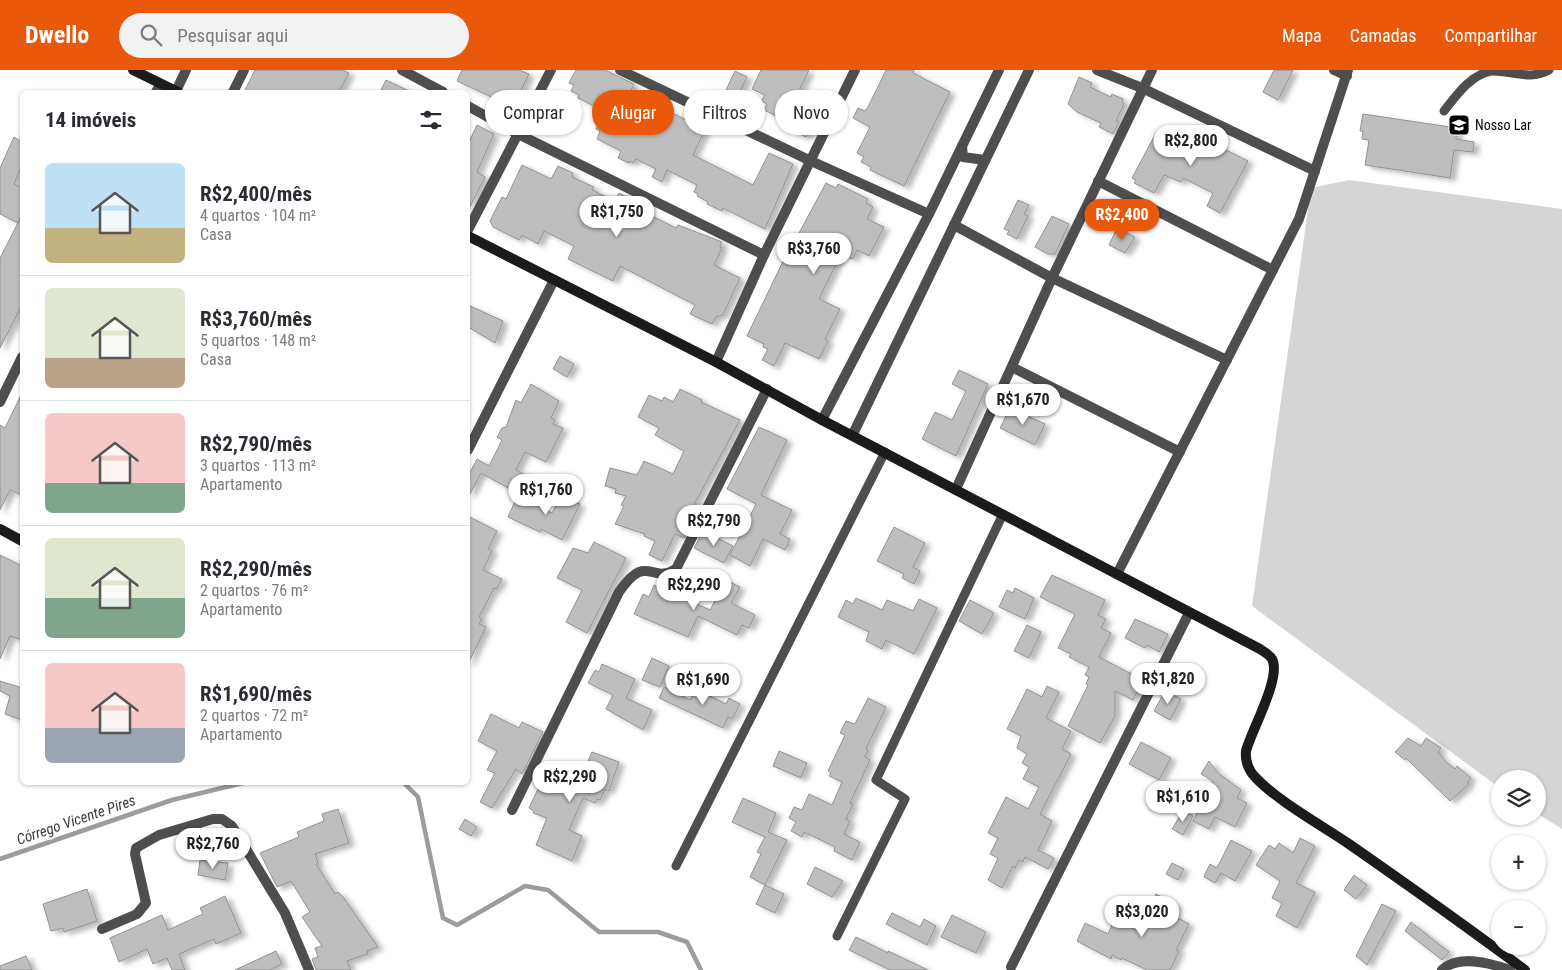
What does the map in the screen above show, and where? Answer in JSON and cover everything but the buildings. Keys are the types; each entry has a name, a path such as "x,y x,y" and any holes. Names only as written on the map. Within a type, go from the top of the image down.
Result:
{"street":[{"path":"133,70 159,88"},
{"path":"178,90 186,70"},
{"path":"234,90 244,70"},
{"path":"402,70 439,90"},
{"path":"540,90 551,70"},
{"path":"620,70 811,161 929,214"},
{"path":"822,420 929,214 999,70"},
{"path":"853,434 1029,70"},
{"path":"1097,70 1142,88 1315,171"},
{"path":"956,489 1052,278 1152,70"},
{"path":"1117,574 1299,218 1348,73 1334,70"},
{"path":"716,362 764,255 811,161 852,71"},
{"path":"470,107 485,116"},
{"path":"470,226 515,135"},
{"path":"520,135 764,255"},
{"path":"962,146 964,158 985,160"},
{"path":"1098,181 1273,270"},
{"path":"954,225 1052,278 1227,360"},
{"path":"470,237 716,362 822,420 853,434 1260,649 1272,659 1274,668 1268,696 1246,751 1245,760 1249,770 1257,779 1525,970"},
{"path":"470,446 554,280"},
{"path":"0,402 20,361"},
{"path":"1012,367 1180,452"},
{"path":"512,810 619,592 628,579 637,572 645,570 666,573 676,569 767,389"},
{"path":"0,529 20,540"},
{"path":"1011,966 1189,613"},
{"path":"102,929 137,914 146,903 135,854 136,848 159,835 213,819 222,819 232,826 285,913 309,970"},
{"path":"1442,970 1448,964 1465,961 1510,970"}],"lane":[{"path":"1444,111 1467,84 1478,76 1492,71 1528,74 1549,70"},
{"path":"676,866 885,452"},
{"path":"837,936 906,799 876,780 1003,514"}],"shaded area":[{"path":"1349,180 1562,209 1562,829 1546,819 1546,770 1491,770 1491,781 1252,606 1311,188"}],"waterway":[{"name":"Córrego Vicente Pires","path":"0,859 172,800 234,785"},
{"name":"Córrego Vicente Pires","path":"406,785 418,797 443,918 457,925 525,886 548,890 599,932 658,932 687,942 701,970"}],"place":[{"name":"Nosso Lar","path":"1459,125"}]}
